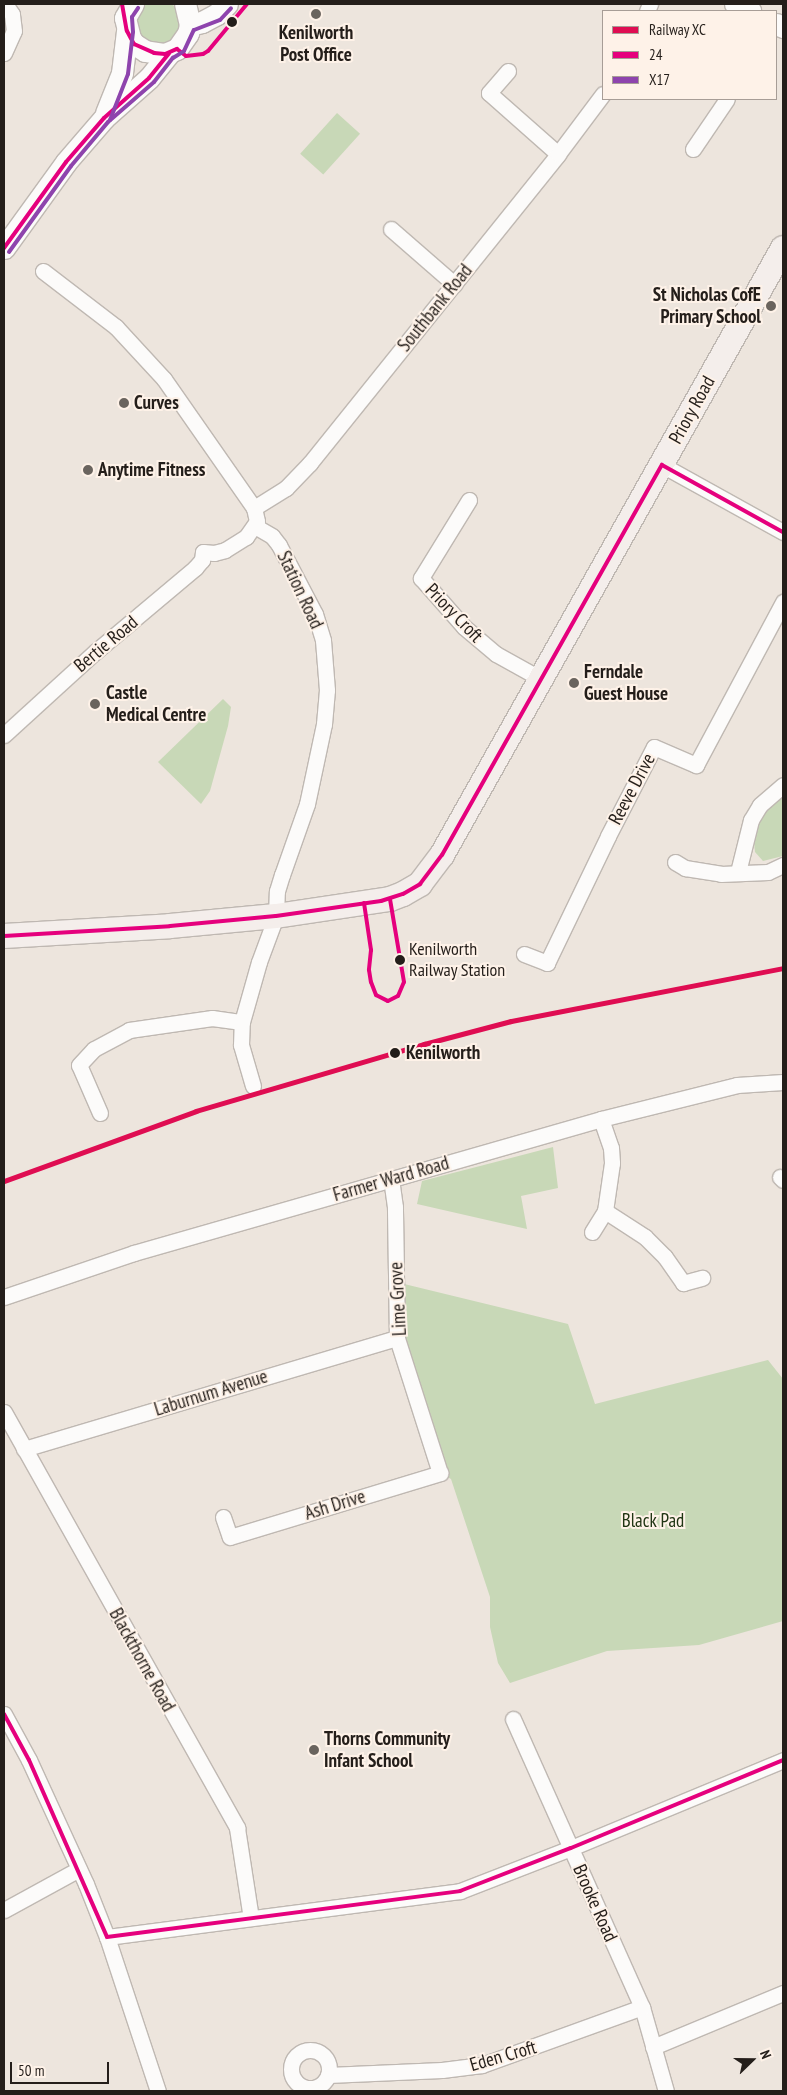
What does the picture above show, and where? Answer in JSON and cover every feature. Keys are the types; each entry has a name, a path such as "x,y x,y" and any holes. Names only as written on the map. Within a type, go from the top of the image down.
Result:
{"main road":[{"path":"5,246 66,162 104,118 149,78 184,41 190,24 185,4"},
{"path":"190,24 202,22 217,14 227,4"},
{"path":"735,4 748,10"},
{"path":"127,13 130,38 140,48 154,53 173,51"},
{"path":"104,118 122,72 127,13"},
{"name":"Priory Road","path":"4,936 178,926 276,916 364,903 403,894 420,884 432,870 783,248"}],"street":[{"path":"4,52 13,36 14,27 12,14 5,4"},
{"path":"508,71 490,93 558,154"},
{"name":"Southbank Road","path":"254,508 286,488 310,463 558,154 602,95"},
{"path":"693,149 726,100"},
{"path":"391,229 454,284"},
{"path":"43,271 101,315 134,345 169,387 254,508 257,517 255,526"},
{"path":"662,465 783,532"},
{"name":"Priory Croft","path":"469,500 421,578 464,627 496,654 541,679"},
{"name":"Bertie Road","path":"4,734 95,652 195,568 202,560 203,552 214,553 225,550 246,537 255,526"},
{"name":"Station Road","path":"253,1086 241,1045 242,1022 259,962 276,916 277,891 307,804 324,724 327,669 323,640 315,614 297,575 276,540 255,526"},
{"name":"Reeve Drive","path":"524,954 547,963 608,836 654,747 696,765 783,602"},
{"path":"738,872 751,820 760,805 783,785"},
{"path":"675,862 685,868 721,874 768,872 783,865"},
{"path":"100,1114 79,1065 94,1048 129,1030 212,1018 242,1022"},
{"name":"Farmer Ward Road","path":"4,1297 134,1253 601,1119 737,1085 783,1082"},
{"path":"592,1232 605,1211 612,1164 611,1148 601,1119"},
{"name":"Lime Grove","path":"391,1178 395,1207 398,1338 440,1473"},
{"path":"605,1211 645,1237 665,1257 680,1285 702,1278"},
{"name":"Laburnum Avenue","path":"24,1449 398,1338"},
{"name":"Blackthorne Road","path":"4,1412 236,1828 251,1918"},
{"name":"Ash Drive","path":"223,1517 232,1542 440,1473"},
{"path":"4,1714 29,1760 79,1869 107,1937 153,2090"},
{"name":"Brooke Road","path":"513,1719 642,2007 666,2091"},
{"path":"107,1937 460,1890 571,1848 783,1760"},
{"path":"4,1910 79,1869"},
{"path":"653,2047 783,1993"},
{"name":"Eden Croft","path":"328,2075 442,2070 482,2065 642,2007"},
{"path":"312,2050 323,2056 329,2068 328,2075 322,2083 311,2090 296,2082 292,2073 292,2063 301,2053 312,2050"}],"green space":[{"path":"144,4 172,4 180,12 184,19 172,46 136,38 135,14"},
{"path":"337,113 360,134 323,175 300,154"},
{"path":"223,699 231,707 228,726 210,791 201,804 158,762"},
{"path":"783,793 783,856 763,861 755,852 753,833 770,802"},
{"path":"553,1147 558,1188 521,1196 527,1229 417,1204 422,1181"},
{"name":"Black Pad","path":"396,1282 568,1324 595,1404 768,1360 783,1379 783,1621 699,1645 607,1651 510,1683 498,1663 490,1627 490,1597 451,1479 440,1473 397,1338"}],"rail line":[{"name":"XC","path":"4,1181 196,1111 424,1044 511,1021 783,968"}],"transit line":[{"name":"24","path":"122,4 127,31 134,44 154,53 165,54 177,49 186,56 203,54 208,51 247,4"},
{"name":"X17","path":"110,120 128,74 133,32 132,17 138,8"},
{"name":"X17","path":"9,252 71,166 108,122 154,82 173,58 184,51 194,30 220,20 231,8"},
{"name":"24","path":"4,248 66,162 104,118 149,78 169,53"},
{"name":"24","path":"4,936 170,926 276,916 381,901 403,894 420,884 442,855 662,465 783,532"},
{"name":"24","path":"364,903 371,950 369,970 371,982 376,995 388,1001 398,996 404,982 390,899"},
{"name":"24","path":"4,1714 29,1760 107,1937 460,1891 571,1848 783,1760"}],"place":[{"name":"Kenilworth Post Office","path":"316,14"},
{"name":"St Nicholas CofE Primary School","path":"771,306"},
{"name":"Curves","path":"124,403"},
{"name":"Anytime Fitness","path":"88,470"},
{"name":"Ferndale Guest House","path":"574,683"},
{"name":"Castle Medical Centre","path":"95,704"},
{"name":"Kenilworth Railway Station","path":"400,960"},
{"name":"Kenilworth","path":"395,1053"},
{"name":"Thorns Community Infant School","path":"314,1750"}]}
